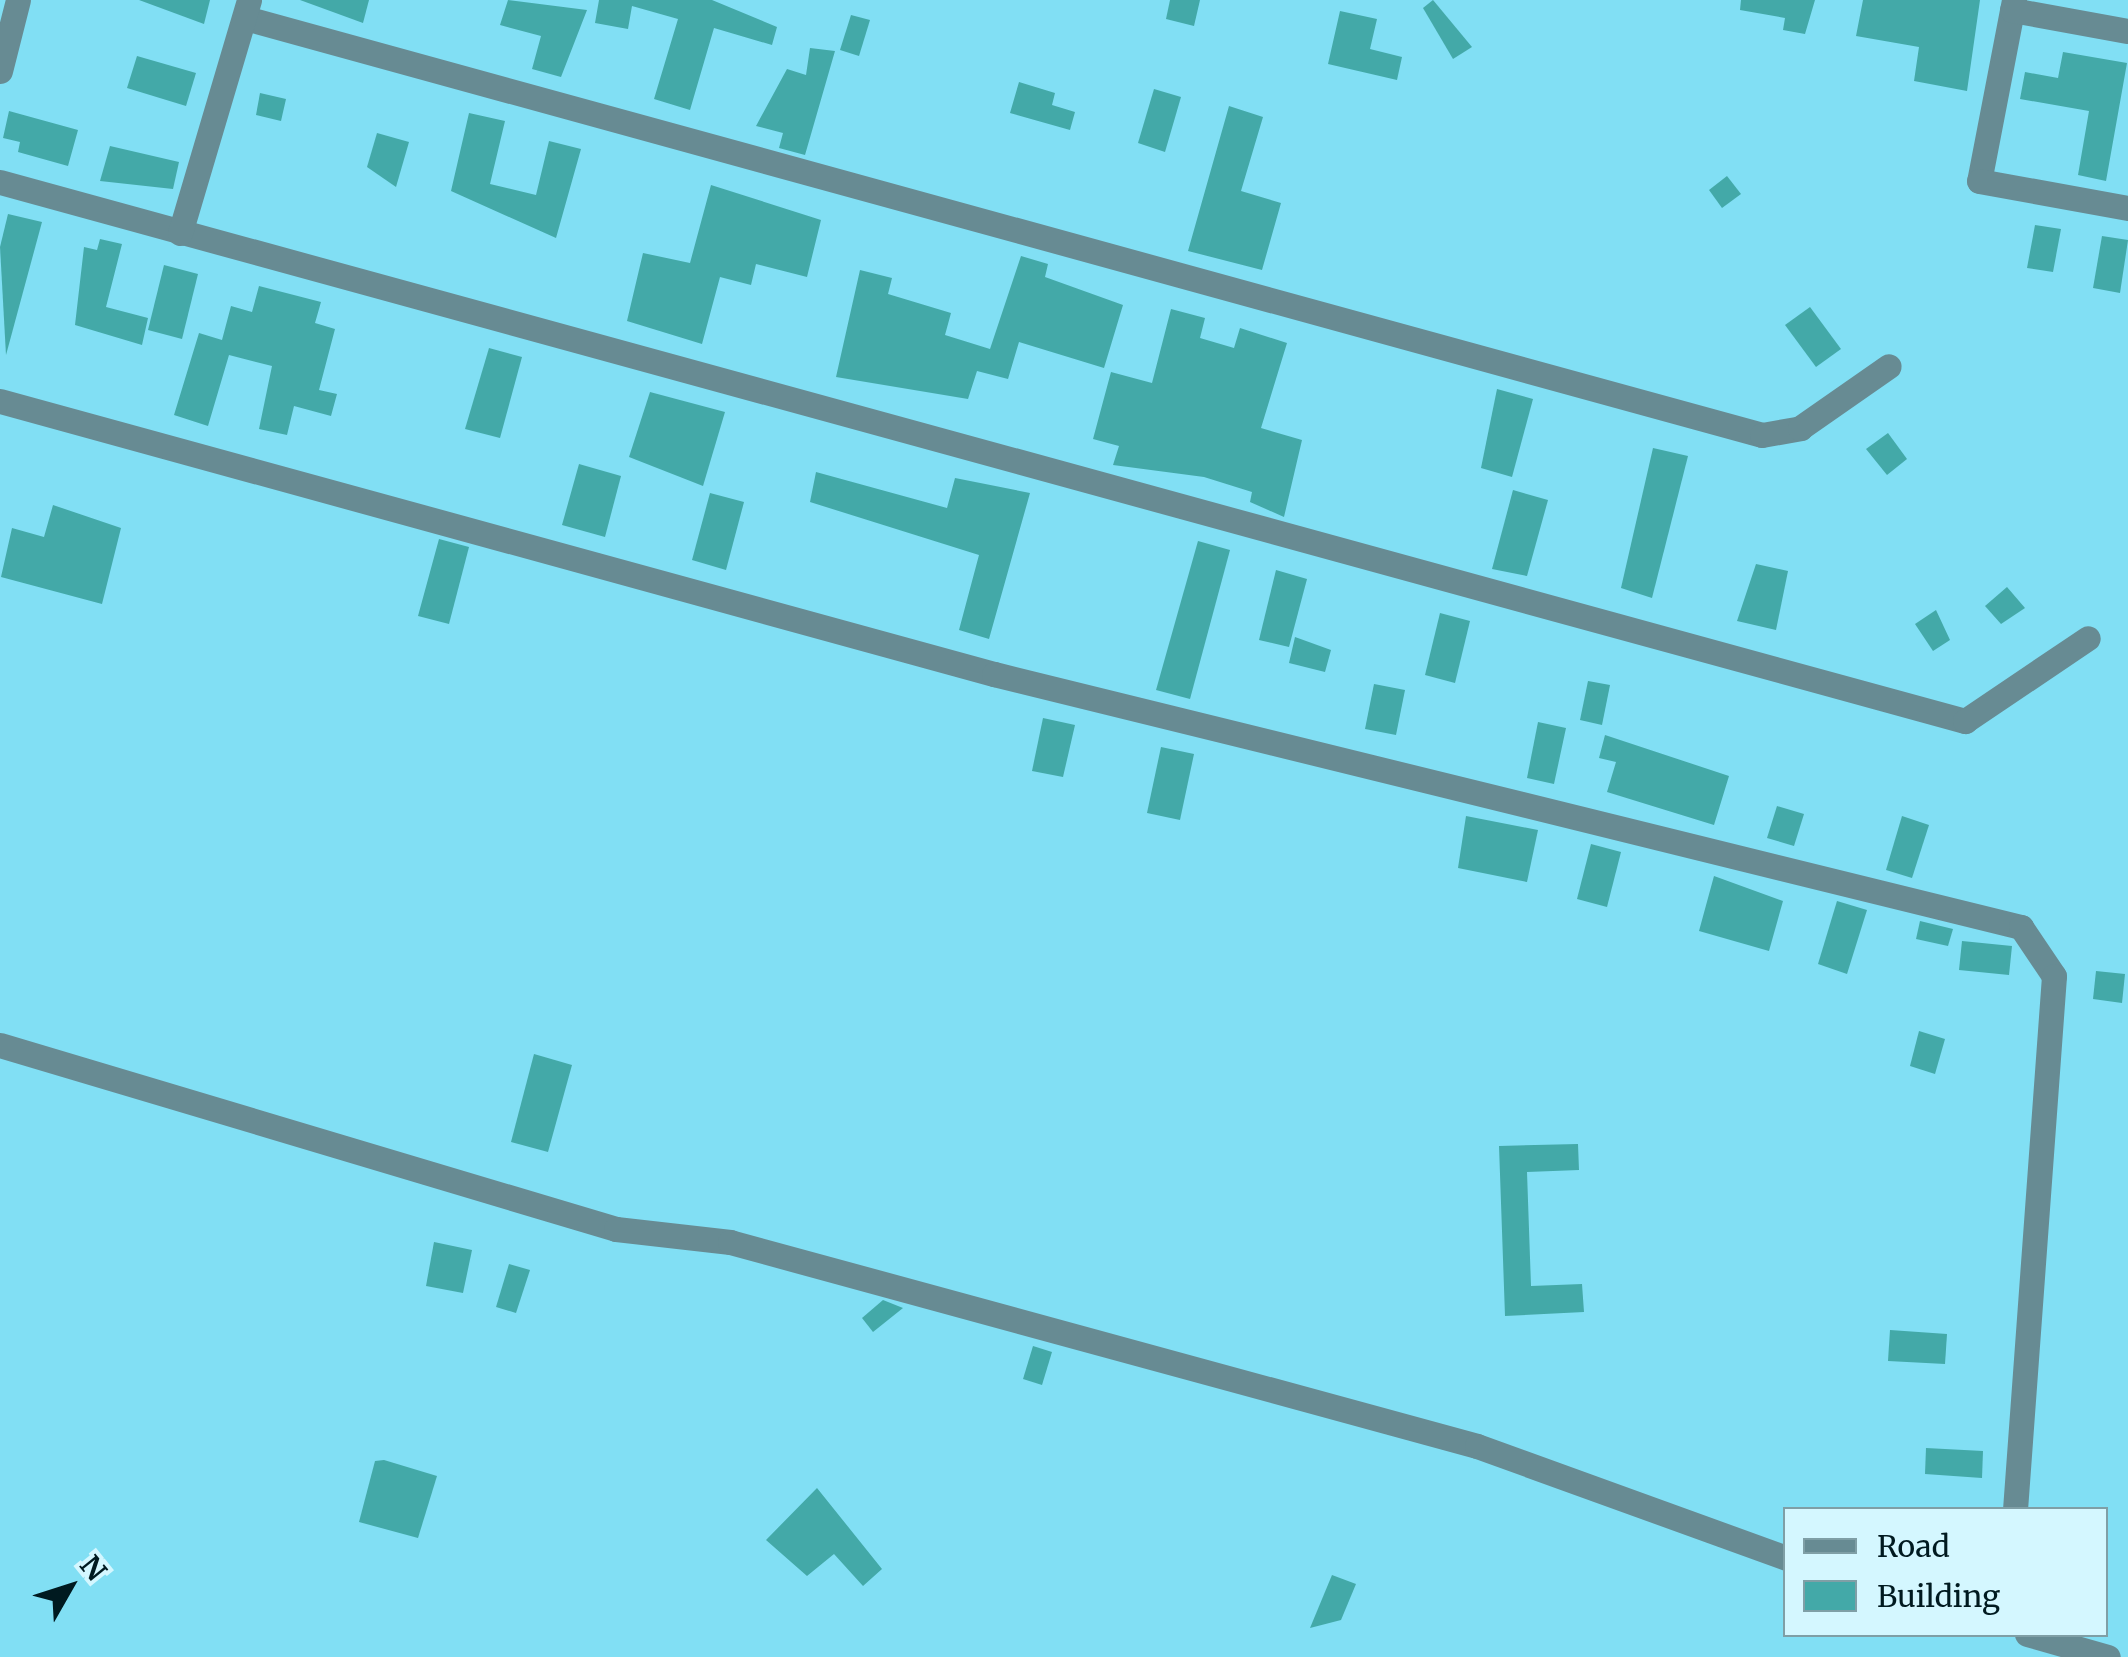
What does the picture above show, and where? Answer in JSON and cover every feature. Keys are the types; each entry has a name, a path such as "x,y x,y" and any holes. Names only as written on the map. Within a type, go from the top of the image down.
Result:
{"street":[{"path":"0,71 18,0"},
{"path":"2128,31 2013,5 1979,180 2128,208"},
{"path":"180,233 247,9 1762,435 1800,428 1889,366"},
{"path":"0,182 1966,721 2088,638"},
{"path":"0,401 994,674 2021,927 2054,976 2015,1507"},
{"path":"0,1045 616,1229 730,1242 1478,1446 1783,1557"},
{"path":"2038,1637 2108,1657"}],"building":[{"path":"139,0 210,0 204,24"},
{"path":"300,0 369,0 363,23"},
{"path":"508,0 587,10 561,77 532,69 541,36 500,25"},
{"path":"599,0 712,0 777,27 772,45 714,28 690,110 654,99 678,19 632,6 628,29 595,23"},
{"path":"1170,0 1200,0 1194,26 1166,19"},
{"path":"1433,0 1472,47 1453,59 1423,8"},
{"path":"1741,0 1815,0 1805,34 1783,30 1785,18 1740,10"},
{"path":"1863,0 1980,0 1967,91 1914,81 1919,47 1856,36"},
{"path":"1340,11 1377,19 1370,49 1402,57 1397,80 1328,64"},
{"path":"851,15 870,20 859,56 840,50"},
{"path":"810,48 835,51 805,155 779,148 783,133 756,126 787,69 806,75"},
{"path":"2063,52 2127,63 2106,181 2078,175 2089,111 2020,99 2025,72 2058,78"},
{"path":"137,56 196,73 186,106 127,88"},
{"path":"1019,82 1055,93 1052,105 1075,112 1070,130 1010,113"},
{"path":"1154,89 1181,97 1165,152 1138,143"},
{"path":"260,93 286,99 281,121 256,115"},
{"path":"1229,106 1263,117 1241,191 1281,203 1262,270 1188,251"},
{"path":"9,111 78,130 68,166 18,152 20,142 3,138"},
{"path":"469,113 505,121 490,184 536,195 549,141 581,149 556,238 451,191"},
{"path":"377,133 409,142 396,187 367,167"},
{"path":"110,146 179,162 173,189 100,181"},
{"path":"1727,176 1741,194 1722,208 1709,190"},
{"path":"711,185 821,220 807,277 756,264 751,285 720,277 702,344 627,321 643,253 690,263"},
{"path":"8,214 42,222 6,355 0,247"},
{"path":"2035,225 2061,229 2053,272 2027,268"},
{"path":"2102,236 2128,240 2120,293 2093,288"},
{"path":"100,239 122,244 106,307 148,318 142,345 75,325 84,247 97,250"},
{"path":"1021,256 1048,264 1045,277 1123,305 1104,368 1019,342 1008,379 977,371 968,399 836,377 860,270 892,278 888,294 951,313 945,335 990,349"},
{"path":"164,265 198,274 182,339 148,330"},
{"path":"259,286 321,302 315,323 335,329 319,390 337,394 331,416 294,406 287,435 259,429 272,366 229,355 208,426 174,415 199,333 222,340 231,306 252,312"},
{"path":"1810,307 1841,349 1816,367 1785,325"},
{"path":"1171,309 1205,318 1200,338 1234,348 1240,328 1287,343 1261,428 1302,440 1284,517 1250,502 1252,492 1204,477 1113,465 1119,446 1093,439 1111,372 1152,383"},
{"path":"489,348 522,357 500,438 465,429"},
{"path":"1497,389 1533,399 1512,477 1481,468"},
{"path":"650,392 725,412 703,486 629,457"},
{"path":"1888,433 1907,459 1887,475 1866,449"},
{"path":"1653,448 1688,456 1652,598 1621,588"},
{"path":"579,464 621,476 605,537 562,525"},
{"path":"816,472 947,508 955,478 1030,493 989,639 959,630 979,555 810,502"},
{"path":"1513,490 1548,500 1527,576 1492,569"},
{"path":"710,493 744,502 726,570 692,560"},
{"path":"53,505 121,528 102,604 1,577 12,528 44,537"},
{"path":"439,539 469,547 449,624 418,616"},
{"path":"1198,541 1230,550 1190,699 1156,690"},
{"path":"1756,564 1788,571 1776,630 1737,621"},
{"path":"1276,570 1307,579 1289,647 1259,640"},
{"path":"2007,587 2025,608 2001,624 1985,606"},
{"path":"1936,610 1950,640 1933,651 1915,624"},
{"path":"1440,613 1470,621 1455,683 1425,675"},
{"path":"1295,637 1331,650 1325,672 1289,663"},
{"path":"1588,681 1610,685 1602,725 1580,720"},
{"path":"1374,684 1405,690 1396,735 1365,729"},
{"path":"1043,718 1075,725 1063,777 1032,771"},
{"path":"1538,722 1566,728 1554,784 1527,778"},
{"path":"1605,735 1729,776 1714,825 1607,792 1616,762 1599,758"},
{"path":"1161,747 1194,754 1180,820 1147,813"},
{"path":"1777,806 1804,814 1794,846 1767,838"},
{"path":"1466,816 1538,830 1527,882 1458,868"},
{"path":"1902,816 1929,825 1912,878 1886,870"},
{"path":"1591,844 1621,852 1607,907 1577,899"},
{"path":"1714,876 1783,901 1769,951 1699,931"},
{"path":"1837,901 1867,910 1847,974 1818,964"},
{"path":"1920,921 1953,929 1948,946 1916,939"},
{"path":"1962,941 2012,946 2009,975 1959,970"},
{"path":"2096,971 2125,974 2122,1003 2093,999"},
{"path":"1919,1031 1945,1039 1935,1074 1910,1066"},
{"path":"534,1054 572,1065 548,1152 511,1142"},
{"path":"1578,1144 1579,1170 1527,1172 1531,1286 1582,1284 1584,1312 1505,1316 1499,1146"},
{"path":"434,1242 472,1250 463,1293 426,1286"},
{"path":"509,1264 530,1270 516,1313 496,1307"},
{"path":"883,1300 903,1308 873,1332 862,1318"},
{"path":"1890,1330 1947,1334 1945,1364 1888,1361"},
{"path":"1033,1346 1052,1352 1042,1385 1023,1379"},
{"path":"1926,1448 1983,1451 1982,1478 1925,1474"},
{"path":"384,1460 437,1476 418,1538 359,1522 375,1461"},
{"path":"817,1488 882,1569 863,1586 834,1554 807,1576 766,1540"},
{"path":"1332,1575 1356,1584 1341,1620 1310,1628"}]}
